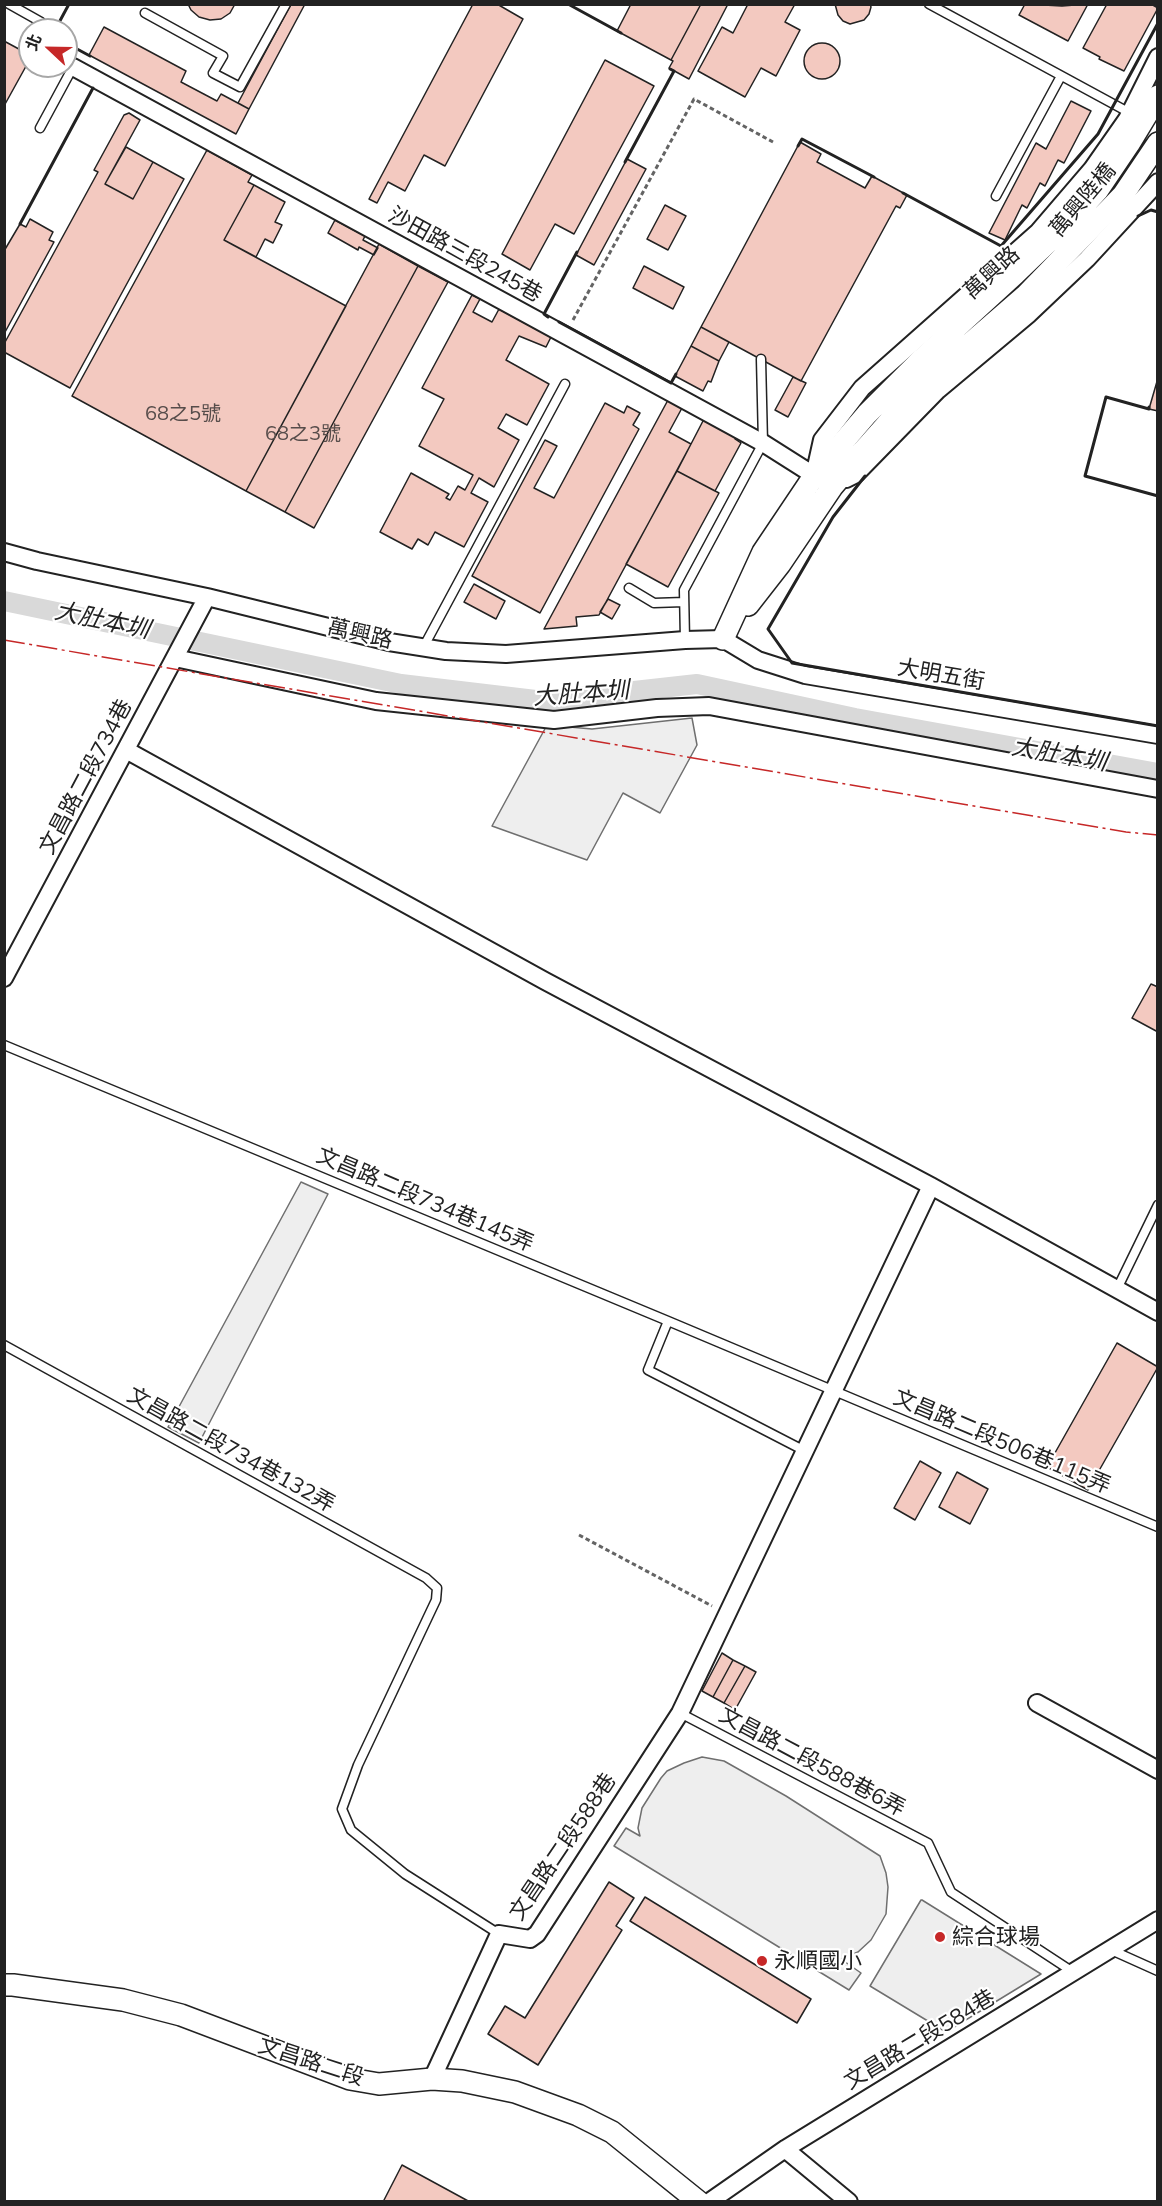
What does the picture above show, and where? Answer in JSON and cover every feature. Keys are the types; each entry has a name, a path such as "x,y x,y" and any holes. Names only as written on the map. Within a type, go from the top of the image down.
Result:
{"street":[{"name":"萬興路","path":"823,481 822,440 862,388 1038,232 1092,169 1130,112 1158,57"},
{"name":"沙田路三段245巷","path":"78,70 763,443 823,481"},
{"name":"萬興陸橋","path":"840,444 922,360 1068,223 1098,190 1158,96"},
{"name":"萬興陸橋","path":"855,460 920,387 1025,296 1123,195 1158,143"},
{"name":"萬興路","path":"823,481 856,474 938,390 1029,314 1087,259 1157,184"},
{"name":"萬興路","path":"4,552 207,597 389,642 446,651 506,654 723,639 763,552 823,481 840,444"},
{"name":"萬興路","path":"823,481 855,460"},
{"name":"文昌路二段734巷","path":"4,978 207,597"},
{"name":"大明五街","path":"723,639 759,660 805,675 1158,735"},
{"path":"176,658 376,701 554,720 657,708 709,706 1158,789"},
{"path":"126,750 545,981 931,1186 1158,1312"},
{"name":"文昌路二段588巷","path":"432,2079 499,1934 530,1939 537,1934 680,1713 803,1450 931,1186"},
{"path":"1037,1703 1158,1770"},
{"name":"文昌路二段584巷","path":"709,2202 785,2149 1158,1920"},
{"name":"文昌路二段","path":"4,1985 123,2000 169,2012 350,2079 380,2084 432,2079 462,2081 515,2091 578,2115 612,2132 699,2202"},
{"path":"785,2149 849,2202"}],"lane":[{"path":"9,4 34,18"},
{"path":"145,13 223,56 213,73 240,87 286,4"},
{"path":"929,4 1130,112"},
{"path":"996,196 1061,76"},
{"path":"40,128 67,78"},
{"path":"686,640 684,591 763,443 761,359"},
{"path":"423,648 565,384"},
{"path":"629,588 654,603 684,602"},
{"name":"文昌路二段734巷145弄","path":"4,1045 832,1390"},
{"path":"1116,1290 1158,1205"},
{"path":"669,1321 648,1370 803,1450"},
{"name":"文昌路二段734巷132弄","path":"4,1346 426,1578 437,1588 436,1600 358,1765 342,1809 351,1830 405,1874 499,1934"},
{"name":"文昌路二段506巷115弄","path":"832,1390 1158,1527"},
{"name":"文昌路二段588巷6弄","path":"680,1713 928,1842 951,1892 1073,1973"},
{"path":"1109,1949 1158,1971"}],"path":[{"path":"566,335 694,99 773,142"},
{"path":"579,1535 726,1613"}],"shaded area":[{"path":"692,718 697,745 660,813 623,793 587,860 492,826 547,725 592,729"},
{"path":"301,1182 328,1194 199,1443 168,1427"},
{"path":"702,1757 724,1761 786,1796 880,1856 888,1887 886,1914 871,1940 858,1952 841,1959 861,1973 849,1990 614,1846 626,1828 640,1836 638,1828 642,1808 667,1771"},
{"name":"綜合球場","path":"921,1900 1041,1974 946,2032 870,1986"}],"building":[{"path":"188,4 235,4 230,13 221,19 210,20 199,17"},
{"path":"291,4 305,4 249,109 238,103"},
{"path":"473,4 497,4 523,19 445,166 424,155 405,191 388,182 377,203 369,199"},
{"path":"631,4 701,4 671,60 617,31"},
{"path":"701,4 728,4 689,79 669,68"},
{"path":"748,4 795,4 785,22 800,30 776,76 761,68 745,97 698,71 722,27 733,33"},
{"path":"835,4 870,4 871,7 864,20 850,24 838,15"},
{"path":"1025,4 1062,6 1088,4 1068,41 1019,15"},
{"path":"1107,4 1151,4 1158,8 1124,71 1083,48"},
{"path":"104,27 186,71 181,82 217,101 221,94 249,109 236,134 89,55"},
{"path":"4,41 18,49 19,78 4,106"},
{"path":"822,43 834,49 840,61 834,73 822,79 810,73 804,61 810,49"},
{"path":"605,60 654,86 574,234 555,224 530,270 502,254"},
{"path":"1071,101 1091,111 1064,163 1058,160 1045,186 1040,183 1027,208 1022,205 1005,240 989,233 1036,143 1046,149"},
{"path":"129,113 140,120 105,184 133,199 153,162 184,179 70,388 4,352 4,344 98,172 94,170 124,115"},
{"path":"800,142 821,154 817,162 865,188 872,176 907,195 900,208 896,206 801,381 701,327"},
{"path":"126,147 153,162 133,199 105,184"},
{"path":"207,150 252,175 248,182 254,185 224,240 346,306 246,491 72,396"},
{"path":"627,159 646,169 594,265 576,255"},
{"path":"254,185 285,202 275,222 282,225 273,243 265,239 256,257 224,240"},
{"path":"665,205 686,216 668,250 647,239"},
{"path":"30,219 53,232 49,240 54,242 4,334 4,251 20,224 26,227"},
{"path":"335,220 365,236 363,240 378,248 374,255 359,247 358,250 328,233"},
{"path":"379,244 418,266 285,512 246,491"},
{"path":"418,266 448,282 314,528 285,512"},
{"path":"644,266 684,287 673,309 633,288"},
{"path":"472,295 480,299 473,312 492,322 499,309 551,337 546,347 519,336 506,360 549,384 527,425 506,414 498,428 519,440 494,487 479,478 471,493 488,502 464,547 435,532 428,545 418,539 412,549 380,532 411,473 449,494 446,498 450,500 458,486 465,490 473,475 419,446 444,399 422,388"},
{"path":"701,327 729,342 719,361 691,346"},
{"path":"691,346 719,361 711,382 708,381 703,391 675,376"},
{"path":"793,377 806,383 788,417 775,410"},
{"path":"1158,378 1158,411 1149,409"},
{"path":"668,400 682,408 669,432 691,444 599,615 576,617 577,626 544,629"},
{"path":"605,403 624,413 627,406 640,413 633,425 639,429 540,613 472,576 545,440 557,446 534,488 554,498"},
{"path":"704,419 736,436 735,439 741,443 715,491 677,471"},
{"path":"677,471 719,493 668,587 626,564"},
{"path":"474,584 505,601 496,619 464,602"},
{"path":"608,599 620,605 612,619 600,612"},
{"path":"1151,984 1158,987 1158,1032 1132,1018"},
{"path":"1117,1343 1158,1367 1088,1490 1047,1467"},
{"path":"920,1461 941,1473 915,1520 894,1508"},
{"path":"957,1472 988,1489 970,1524 939,1507"},
{"path":"722,1653 733,1660 713,1697 702,1691"},
{"path":"733,1660 745,1666 724,1703 713,1697"},
{"path":"745,1666 756,1672 735,1710 724,1703"},
{"path":"609,1882 634,1898 616,1926 622,1930 538,2065 488,2034 505,2006 525,2018"},
{"path":"645,1897 811,1999 797,2023 630,1921"},
{"path":"402,2165 470,2202 383,2202"}],"waterway":[{"name":"大肚本圳","path":"4,601 401,684 544,701 697,684 855,718 1158,773"}],"wall":[{"path":"61,18 69,4"},
{"path":"568,4 621,33"},
{"path":"903,193 1001,246 1098,134 1158,23"},
{"path":"78,50 90,56"},
{"path":"625,162 674,71 670,69"},
{"path":"20,224 93,88"},
{"path":"798,146 802,139 874,177"},
{"path":"1138,216 1151,210 1158,212"},
{"path":"548,317 544,314 577,252"},
{"path":"559,322 671,383 676,374"},
{"path":"1149,407 1149,409 1106,397 1085,476 1158,496"},
{"path":"865,476 833,517 768,629 792,663 1158,726"}],"power":[{"path":"4,640 1126,832 1158,835"}],"place":[{"name":"綜合球場","path":"940,1937"},
{"name":"永順國小","path":"762,1961"}]}
